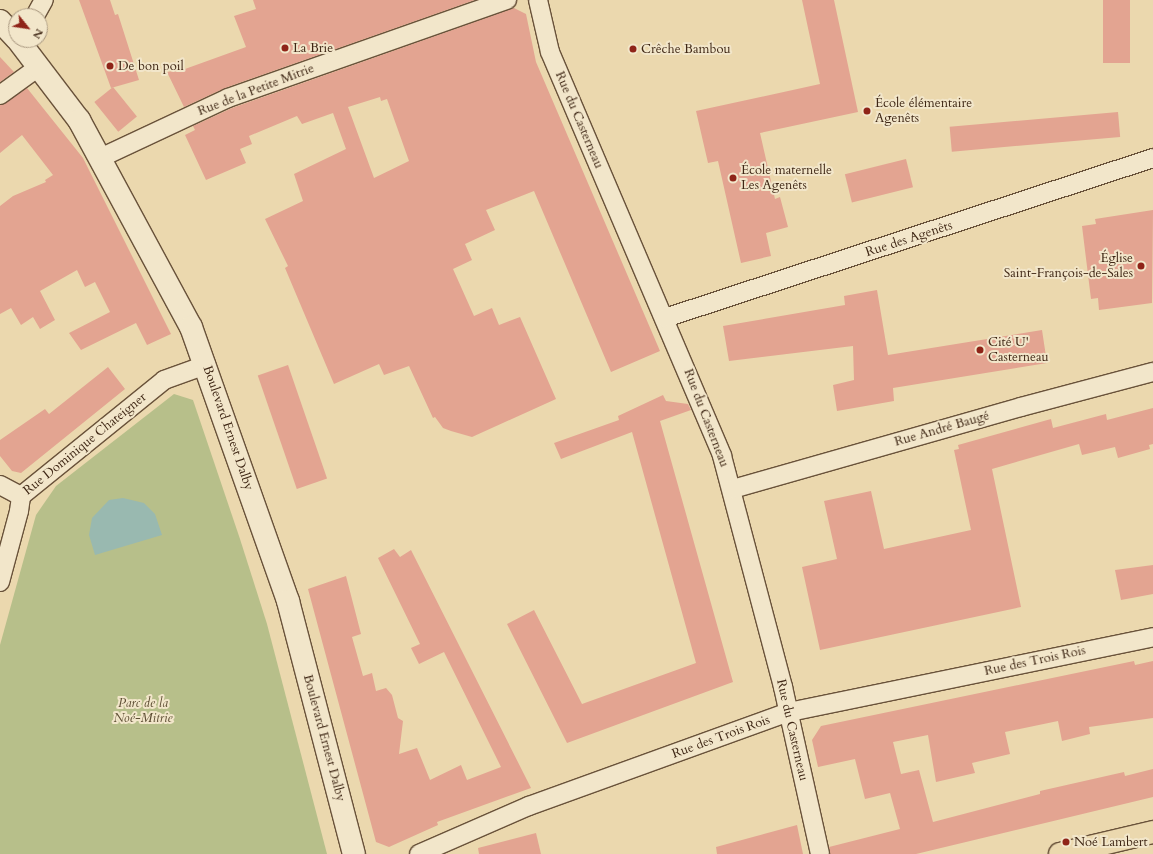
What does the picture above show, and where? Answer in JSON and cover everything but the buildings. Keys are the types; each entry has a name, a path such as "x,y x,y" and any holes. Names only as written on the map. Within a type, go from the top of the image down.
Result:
{"main road":[{"path":"1060,854 1153,832"}],"street":[{"name":"Rue de la Petite Mitrie","path":"100,158 228,98 507,0"},
{"name":"Rue du Casterneau","path":"538,0 550,52 706,416 733,490 789,712 820,854"},
{"name":"Boulevard Ernest Dalby","path":"25,48 40,66 79,120 136,228 191,327 206,365 288,601 354,854"},
{"path":"0,95 40,66"},
{"name":"Rue des Agenêts","path":"665,318 1153,158"},
{"name":"Rue Dominique Chateigner","path":"0,582 20,511 20,496 164,380 206,365"},
{"name":"Rue André Baugé","path":"733,490 1021,407 1153,372"},
{"path":"0,485 20,496"},
{"name":"Rue des Trois Rois","path":"419,854 529,806 789,712 1153,637"}],"green space":[{"name":"Parc de la Noé-Mitrie","path":"174,394 193,400 240,539 267,624 327,854 0,854 0,645 36,515 56,486"}],"water":[{"path":"123,498 144,503 155,514 162,535 95,555 89,535 92,518 109,500"}],"place":[{"name":"La Brie","path":"285,48"},
{"name":"Crêche Bambou","path":"633,49"},
{"name":"De bon poil","path":"110,66"},
{"name":"École élémentaire Agenêts","path":"867,111"},
{"name":"École maternelle Les Agenêts","path":"733,178"},
{"name":"Église Saint-François-de-Sales","path":"1141,266"},
{"name":"Cité U' Casterneau","path":"980,350"},
{"name":"Noé Lambert","path":"1066,842"}]}
